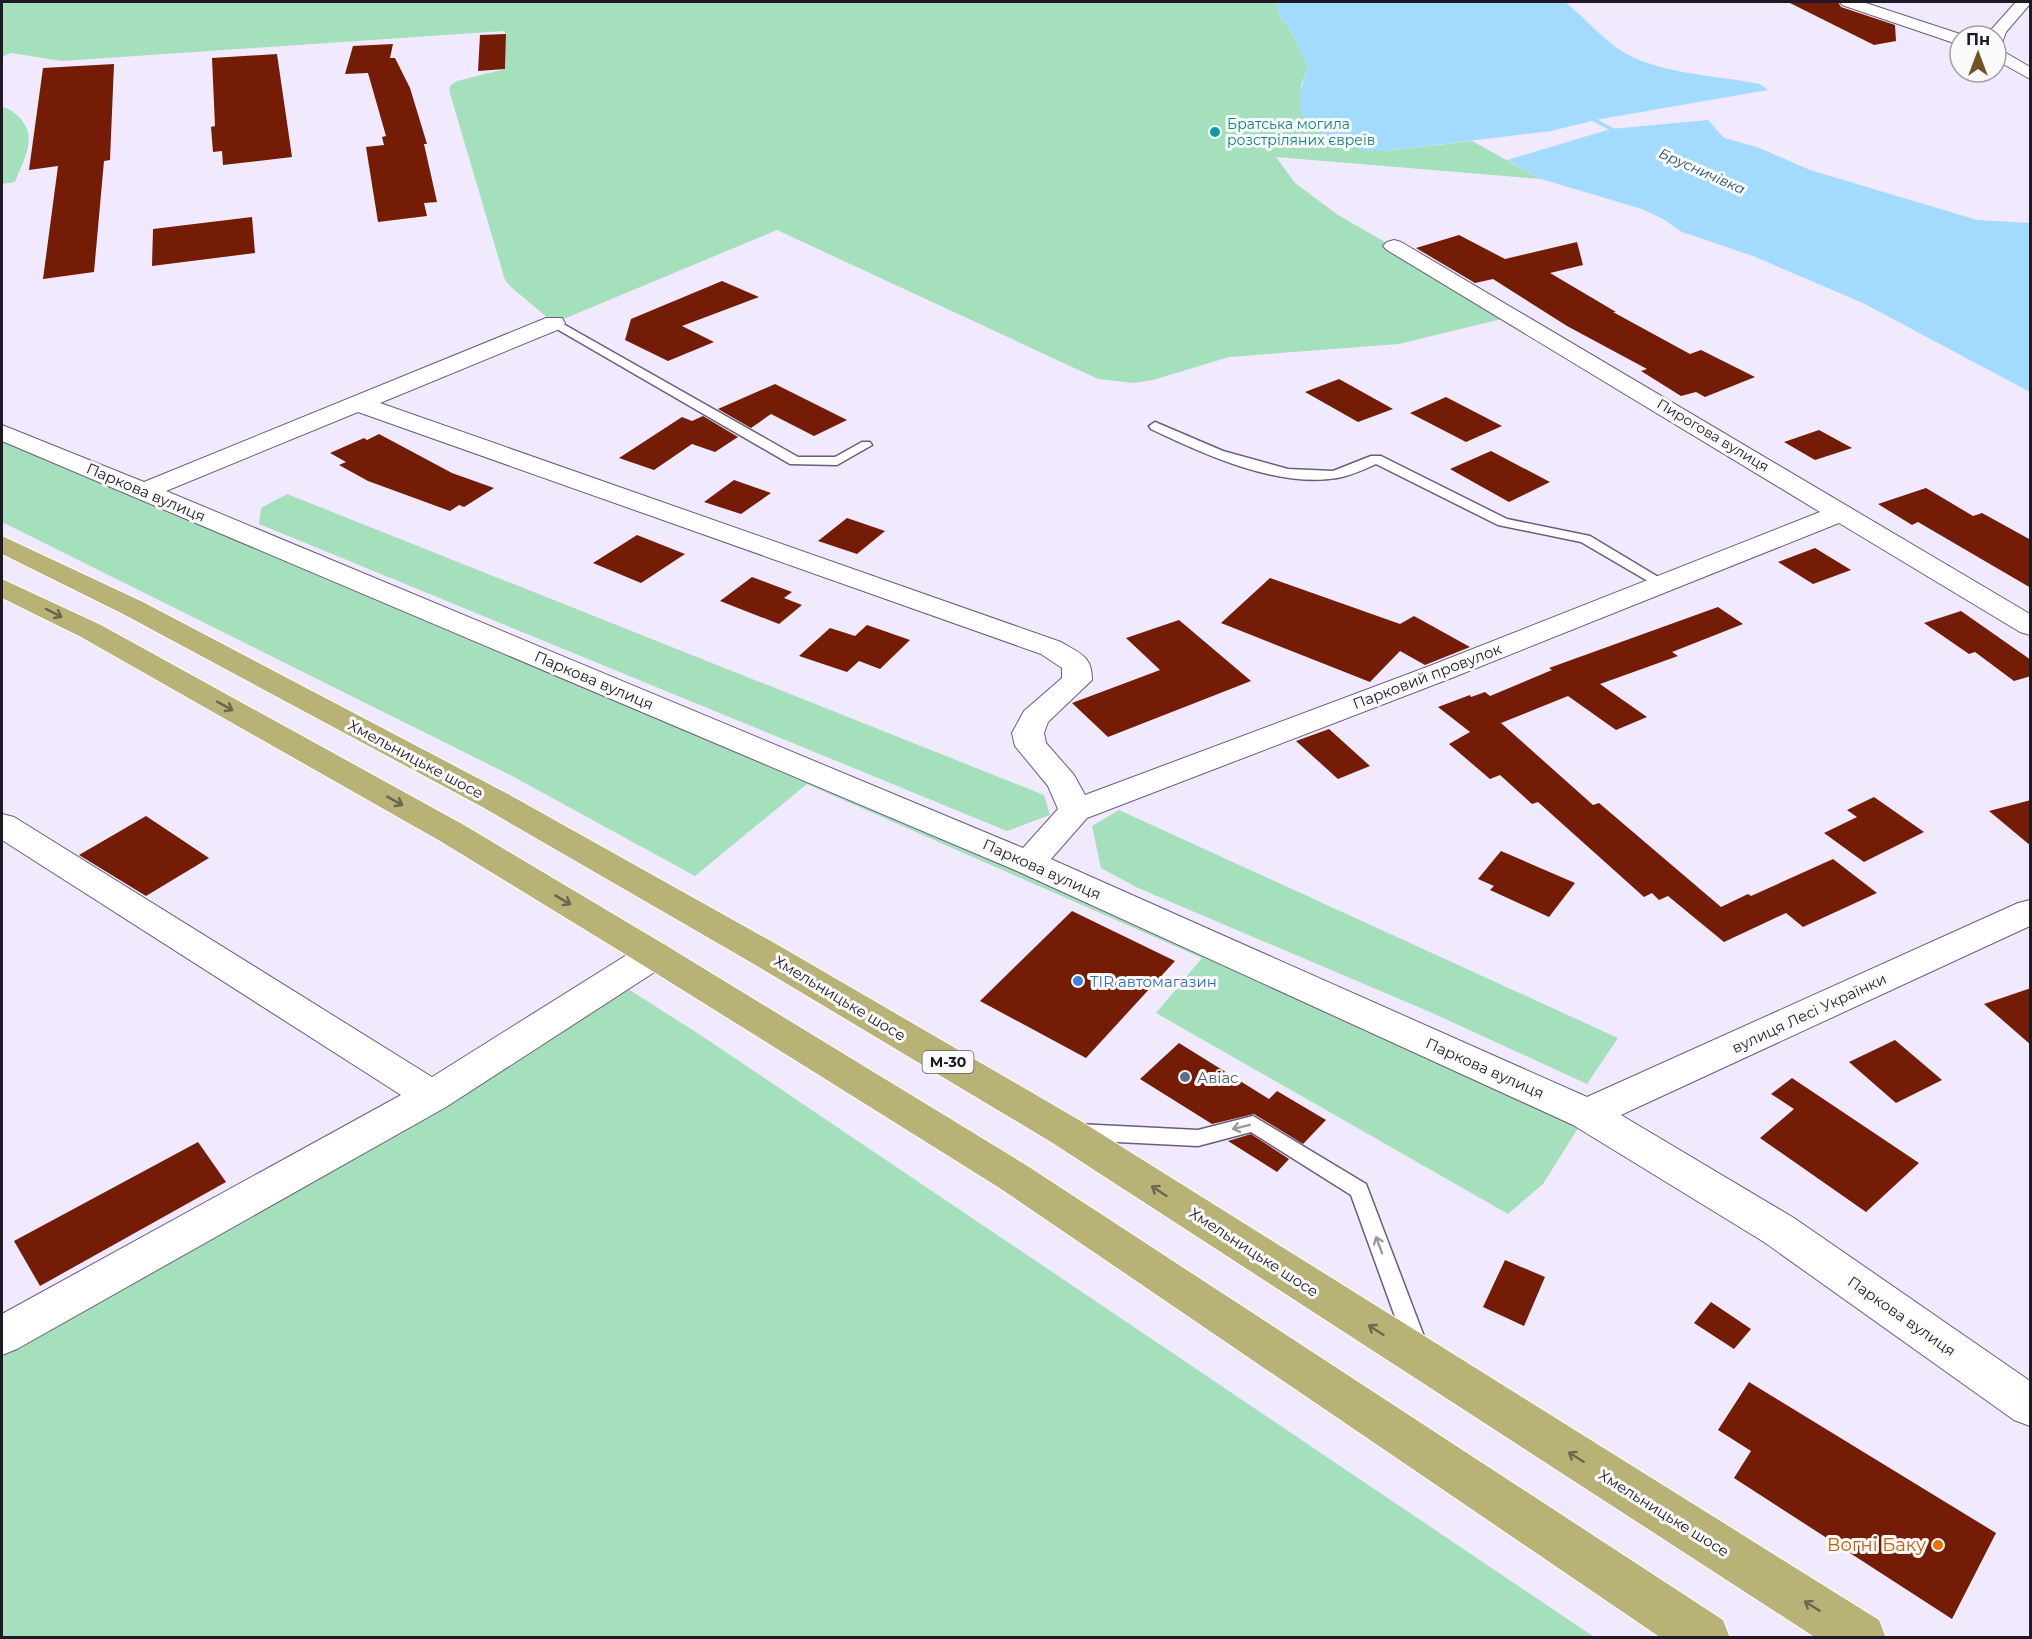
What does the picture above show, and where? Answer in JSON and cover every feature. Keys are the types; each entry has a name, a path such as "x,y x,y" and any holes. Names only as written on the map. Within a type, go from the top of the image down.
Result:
{"highway":[{"name":"Хмельницьке шосе","path":"2,544 133,608 496,801 765,954 1065,1131 1861,1638"},
{"path":"2,586 91,631 452,833 1012,1176 1705,1638"}],"street":[{"path":"1848,2 1948,35"},
{"path":"2004,24 2024,2"},
{"path":"2008,60 2031,74"},
{"name":"Пирогова вулиця","path":"1394,246 2031,626"},
{"path":"144,491 554,323"},
{"path":"359,404 1051,648 1077,665 1077,680 1035,718 1028,733 1031,746 1063,782 1075,810"},
{"name":"Паркова вулиця","path":"2,432 1029,863 1587,1114 1779,1230 2031,1406"},
{"name":"Парковий провулок","path":"1029,863 1075,810 1438,673 1843,512"},
{"path":"2,825 432,1096"},
{"name":"вулиця Лесі Українки","path":"1587,1114 2031,912"},
{"path":"2,1336 432,1096 654,955"}],"lane":[{"path":"554,323 795,461 837,461 866,445"},
{"path":"1155,426 1186,442 1293,475 1335,475 1376,459 1503,522 1585,539 1663,584"},
{"path":"1065,1131 1198,1138 1253,1124 1359,1190 1422,1359"}],"green space":[{"path":"2,2 1276,2 1280,16 1294,36 1308,68 1301,85 1308,124 1325,132 1330,141 1385,151 1472,141 1541,179 1276,157 1295,183 1338,215 1514,316 1399,344 1229,357 1153,380 1134,383 1098,379 777,230 554,323 505,280 449,90 451,85 457,81 505,69 506,34 504,31 62,61 11,53 2,57"},
{"path":"2,107 18,116 28,132 29,140 15,182 2,184"},
{"path":"2,432 144,491 1587,1114 1543,1184 1508,1214 1156,1013 1202,958 807,784 695,876 512,776 2,522"},
{"path":"287,494 1044,795 1050,815 1007,831 259,524 261,508"},
{"path":"1119,810 1618,1038 1587,1084 1430,1012 1138,888 1101,868 1092,826"},
{"path":"614,980 705,1038 1594,1637 2,1637 2,1336 432,1096"}],"water":[{"path":"1276,2 1565,2 1610,43 1632,57 1666,68 1760,84 1768,90 1595,120 1551,131 1385,151 1365,151 1330,141 1303,117 1300,96 1308,68 1294,36 1280,16"},
{"path":"1708,120 1724,138 1757,147 1810,170 1977,220 2030,223 2030,392 1863,303 1753,256 1682,232 1642,209 1541,179 1507,160 1611,129"}],"building":[{"path":"1788,2 1838,2 1841,7 1895,25 1896,41 1874,45"},
{"path":"506,34 505,69 478,71 480,35"},
{"path":"393,44 390,58 395,58 410,88 427,144 424,144 437,202 424,203 427,216 378,222 366,147 384,145 382,137 386,136 368,73 345,74 353,46"},
{"path":"277,54 292,157 223,165 222,151 213,152 211,127 215,126 212,58"},
{"path":"114,64 110,160 104,161 94,272 43,279 58,166 29,170 43,68"},
{"path":"252,217 255,253 152,266 153,229"},
{"path":"1459,235 1505,259 1577,242 1583,265 1550,273 1616,312 1613,312 1690,354 1701,350 1755,377 1705,397 1696,392 1681,396 1641,371 1647,369 1567,326 1493,279 1475,283 1416,248"},
{"path":"722,281 759,297 682,326 714,342 668,361 625,340 631,319"},
{"path":"1339,379 1393,409 1358,422 1305,392"},
{"path":"775,384 847,420 814,436 771,414 751,428 718,409"},
{"path":"1446,397 1502,426 1466,442 1410,413"},
{"path":"703,416 738,437 715,452 692,444 654,470 619,458 682,417 692,421"},
{"path":"1819,430 1852,448 1815,460 1784,442"},
{"path":"379,434 452,473 494,488 464,507 459,505 450,511 368,481 339,465 346,462 330,453"},
{"path":"1491,451 1550,482 1509,502 1450,469"},
{"path":"734,480 771,493 741,514 704,502"},
{"path":"1926,488 1973,516 1982,513 2031,540 2031,588 1918,522 1912,525 1878,504"},
{"path":"847,518 885,531 857,554 818,541"},
{"path":"637,535 685,554 641,583 593,563"},
{"path":"1815,548 1851,570 1813,584 1778,562"},
{"path":"752,577 792,592 784,598 802,605 779,624 720,601"},
{"path":"1270,578 1400,624 1414,616 1470,647 1425,665 1400,651 1370,682 1221,623"},
{"path":"1718,607 1743,624 1672,652 1678,656 1600,684 1647,717 1616,730 1568,696 1501,723 1593,805 1599,803 1721,907 1833,859 1877,893 1803,927 1786,913 1724,942 1668,896 1659,900 1652,893 1644,897 1538,802 1532,804 1500,775 1490,779 1449,744 1470,732 1438,707 1470,695 1471,697 1485,692 1490,696 1552,670 1549,668"},
{"path":"1961,611 2031,660 2031,676 2014,681 1975,652 1969,654 1924,623"},
{"path":"1179,620 1251,681 1108,737 1072,703 1160,670 1126,638"},
{"path":"867,625 910,640 880,669 859,661 847,672 799,656 830,628 855,636"},
{"path":"1329,729 1370,766 1338,779 1296,741"},
{"path":"1874,797 1924,832 1864,862 1824,833 1857,817 1847,810"},
{"path":"2031,800 2031,846 1989,811"},
{"path":"146,816 209,858 146,896 79,855"},
{"path":"1501,851 1575,883 1549,917 1490,890 1494,886 1478,879"},
{"name":"TIR автомагазин","path":"1072,911 1175,961 1086,1058 980,1001"},
{"path":"2031,988 2031,1045 1984,1004"},
{"path":"1895,1040 1942,1080 1896,1103 1849,1062"},
{"path":"1179,1043 1269,1099 1277,1091 1326,1120 1303,1144 1254,1114 1212,1124 1140,1079"},
{"path":"1792,1078 1919,1163 1866,1212 1760,1138 1794,1109 1771,1094"},
{"path":"1251,1134 1289,1159 1277,1172 1228,1141"},
{"path":"198,1142 226,1182 40,1286 14,1241"},
{"path":"1505,1260 1545,1277 1524,1326 1483,1307"},
{"path":"1711,1302 1751,1329 1734,1349 1694,1323"},
{"path":"1749,1382 1996,1533 1952,1619 1734,1478 1751,1451 1718,1430"}],"waterway":[{"name":"Брусничівка","path":"1583,114 1623,135"}],"place":[{"name":"Братська могила розстріляних євреїв","path":"1215,132"},
{"name":"TIR автомагазин","path":"1078,981"},
{"name":"Авіас","path":"1185,1077"},
{"name":"Вогні Баку","path":"1938,1545"}]}
